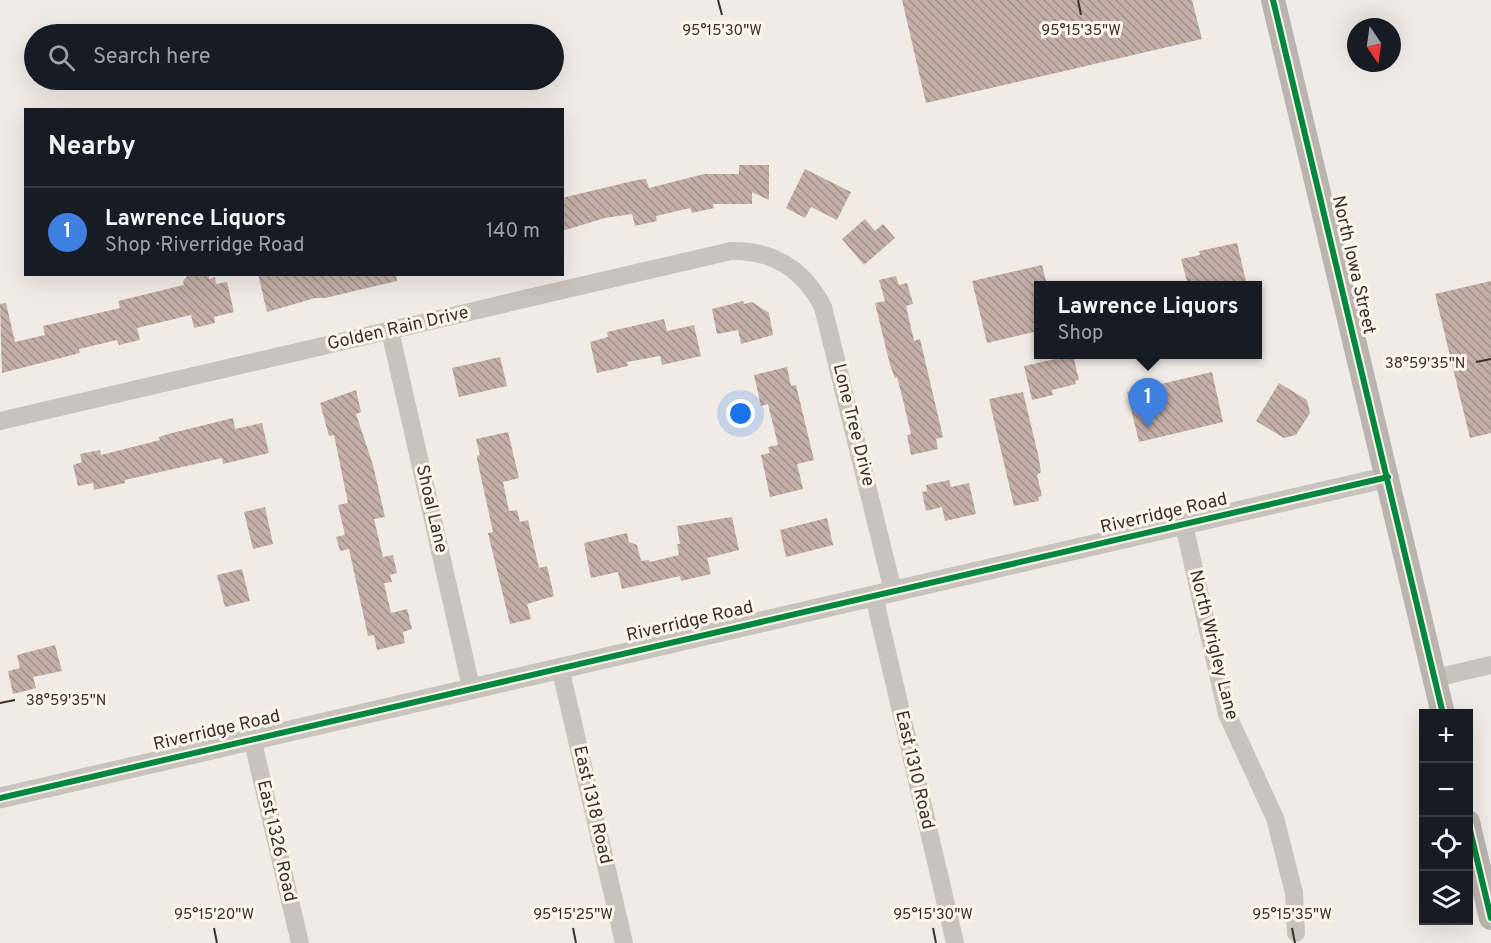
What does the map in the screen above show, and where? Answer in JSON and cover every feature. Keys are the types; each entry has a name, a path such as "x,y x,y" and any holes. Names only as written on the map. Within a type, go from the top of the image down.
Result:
{"main road":[{"name":"North Iowa Street","path":"1273,0 1442,709"},
{"path":"1473,843 1491,918"}],"street":[{"name":"Golden Rain Drive","path":"0,421 731,251 752,252 773,257 793,270"},
{"name":"Lone Tree Drive","path":"793,270 813,289 826,316 883,594"},
{"name":"Shoal Lane","path":"390,331 471,687"},
{"name":"Riverridge Road","path":"0,798 471,687 1388,477"},
{"name":"North Wrigley Lane","path":"1184,525 1227,714 1275,818 1294,893 1296,933"},
{"name":"East 1310 Road","path":"883,594 955,943"},
{"path":"1435,678 1491,665"},
{"name":"East 1318 Road","path":"560,667 624,943"},
{"name":"East 1326 Road","path":"252,738 300,943"}],"building":[{"path":"902,0 1192,0 1202,39 926,103"},
{"path":"739,165 769,165 769,200 752,192 752,204 713,204 714,208 692,213 690,208 656,216 657,221 635,226 632,214 605,218 564,230 564,198 637,180 646,179 649,188 704,174 739,174"},
{"path":"805,169 851,192 837,220 811,207 805,218 786,208"},
{"path":"865,219 875,231 883,224 895,238 864,265 842,239"},
{"path":"1237,243 1246,281 1187,281 1181,259 1200,255 1199,251"},
{"path":"1042,265 1046,281 1034,281 1034,332 987,343 972,281"},
{"path":"187,276 209,276 209,279 215,277 216,284 227,282 234,312 214,317 215,323 194,328 191,315 137,328 140,340 119,345 117,340 79,349 80,353 2,373 0,304 6,303 15,342 45,335 43,326 120,308 118,301 184,285 183,281"},
{"path":"258,276 396,276 397,281 325,298 315,298 267,312"},
{"path":"896,276 899,285 907,283 913,304 906,306 914,341 920,339 943,437 936,439 938,449 911,455 907,435 911,434 897,377 895,378 890,365 875,303 885,301 879,280"},
{"path":"1491,281 1491,433 1470,438 1435,294"},
{"path":"743,301 744,304 752,302 769,313 773,335 741,344 738,330 717,334 712,309"},
{"path":"664,319 667,331 694,325 701,356 662,365 660,356 627,362 628,366 597,373 590,342 608,337 607,332"},
{"path":"500,357 507,386 459,397 452,368"},
{"path":"1055,359 1074,359 1079,380 1075,381 1076,384 1052,390 1053,395 1032,400 1024,366"},
{"path":"787,367 791,386 796,385 814,460 797,464 803,489 770,497 761,455 770,453 768,447 778,445 768,404 761,406 754,375"},
{"path":"1212,372 1223,422 1139,442 1127,392"},
{"path":"1279,383 1307,400 1310,413 1296,435 1284,438 1256,421"},
{"path":"356,390 361,412 356,414 373,465 385,517 374,519 383,557 393,555 397,573 390,575 392,582 384,583 391,613 407,609 412,629 403,632 405,643 377,650 374,635 368,636 349,549 340,551 336,537 345,535 338,505 348,503 334,435 329,436 320,403"},
{"path":"1023,392 1038,454 1041,472 1037,475 1042,496 1038,497 1039,501 1014,506 989,399"},
{"path":"233,418 235,429 262,423 269,453 223,464 222,458 125,480 125,483 94,490 93,483 78,486 73,465 82,462 80,454 100,450 101,455 160,440 159,437 172,433"},
{"path":"508,432 519,478 503,482 509,511 517,510 520,522 528,520 539,568 547,566 554,596 527,604 531,619 510,624 488,533 493,532 477,459 480,455 476,439"},
{"path":"949,480 951,487 969,483 976,514 945,521 942,507 926,511 922,492 927,491 926,485"},
{"path":"265,507 273,544 253,549 244,512"},
{"path":"732,517 739,550 707,558 711,574 681,581 680,576 622,589 618,572 591,578 584,543 627,533 629,542 637,545 641,561 649,560 650,562 679,555 677,526"},
{"path":"827,518 833,545 786,557 780,530"},
{"path":"242,569 250,601 225,607 217,575"},
{"path":"55,645 62,671 33,677 36,688 13,694 8,671 20,668 17,655"}],"cycle path":[{"path":"1273,0 1442,709"},
{"path":"0,798 1388,477"},
{"path":"1473,843 1491,918"}],"place":[{"name":"Lawrence Liquors","path":"1148,428"}]}
